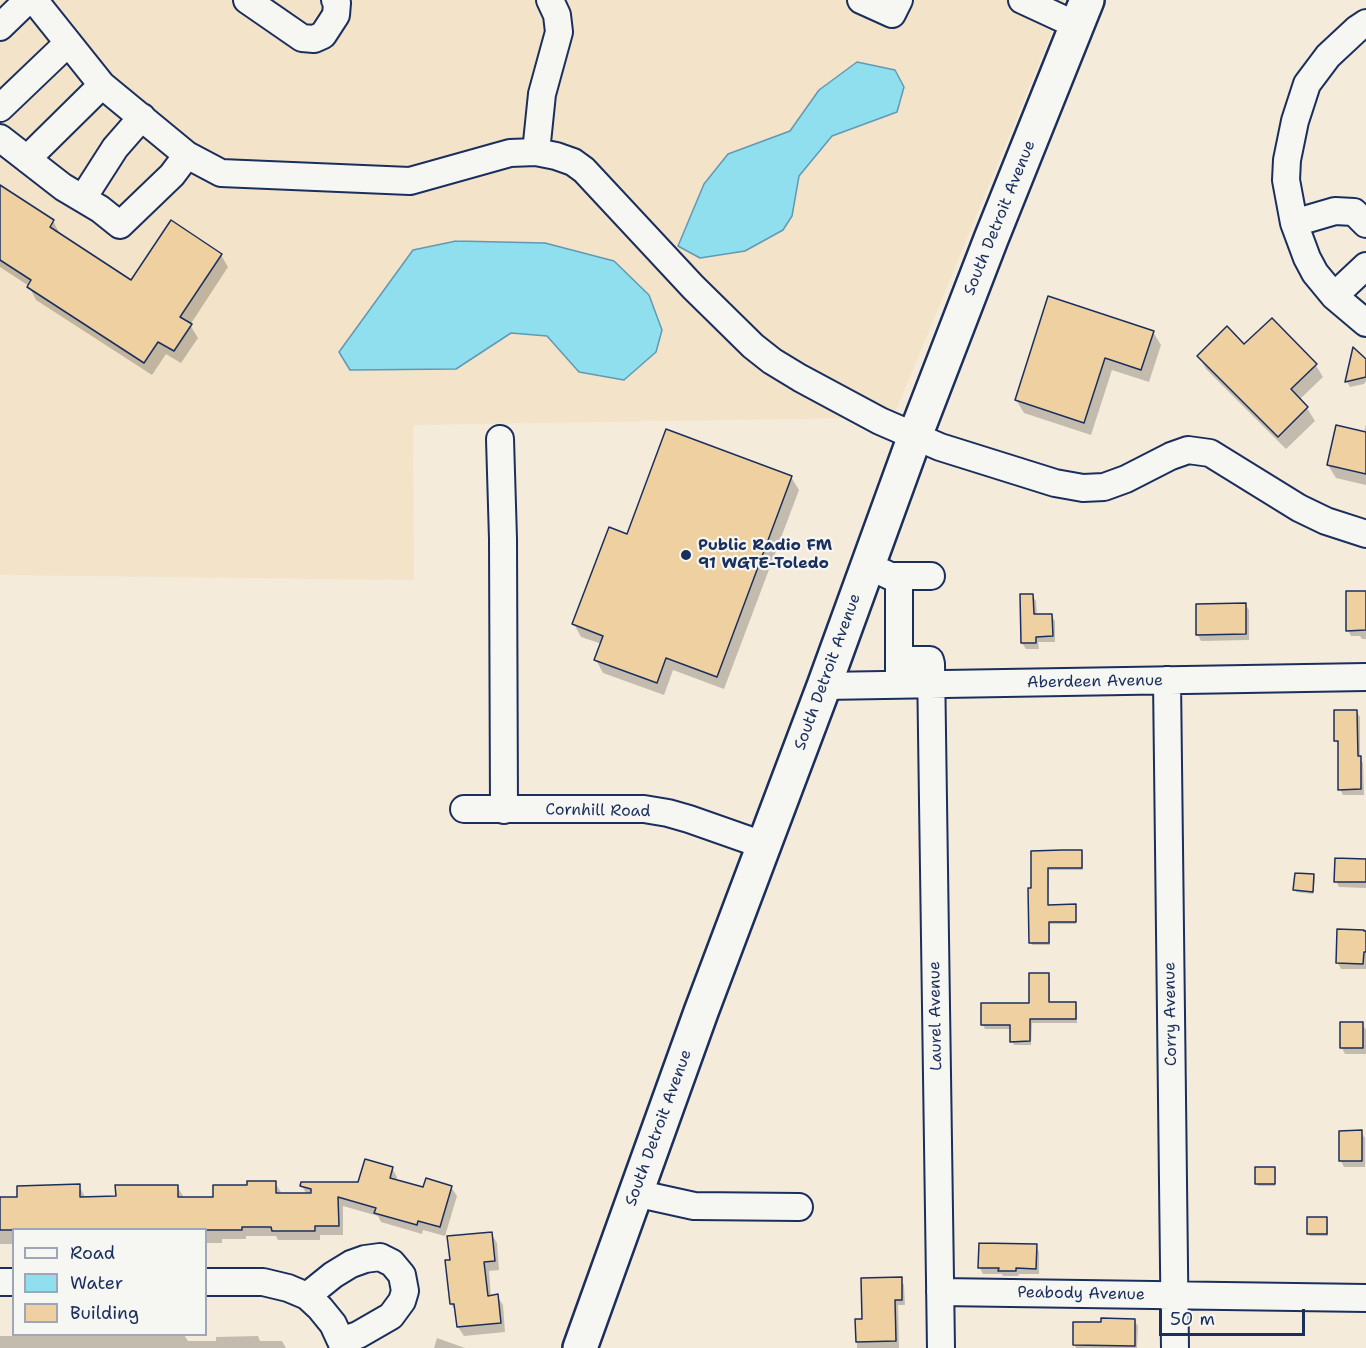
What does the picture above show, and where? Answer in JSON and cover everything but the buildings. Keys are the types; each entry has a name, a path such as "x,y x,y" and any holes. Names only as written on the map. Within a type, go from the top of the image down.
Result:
{"main road":[{"name":"South Detroit Avenue","path":"580,1348 634,1193 915,436 1082,13"}],"street":[{"path":"0,27 28,0"},
{"path":"34,0 102,85 187,155 220,173 410,181 503,155 536,152 556,156 573,162 584,170 693,287 753,346 800,378 870,416 940,447 1055,483 1083,488 1104,487 1188,450 1210,453 1299,508 1326,521 1366,534"},
{"path":"247,0 302,38 314,39 323,35 336,15 336,0"},
{"path":"536,152 542,94 559,32 557,15 550,0"},
{"path":"861,0 892,14 899,0"},
{"path":"1022,0 1082,13"},
{"path":"1366,23 1328,56 1307,84 1300,102 1287,160 1286,180 1294,224 1306,258 1334,296 1366,323"},
{"path":"0,108 68,43"},
{"path":"27,159 102,85"},
{"path":"82,198 115,148 142,117"},
{"path":"0,138 63,187 100,209 120,225 171,176 187,155"},
{"path":"1294,224 1335,212 1354,212 1366,224"},
{"path":"1334,296 1366,266"},
{"path":"500,439 503,538 504,810"},
{"path":"868,566 890,576 931,576"},
{"path":"898,672 899,577"},
{"name":"Aberdeen Avenue","path":"824,686 898,672 932,684 1366,677"},
{"name":"Corry Avenue","path":"1167,680 1175,1348"},
{"name":"Laurel Avenue","path":"932,684 941,1348"},
{"name":"Cornhill Road","path":"464,809 644,809 689,819 763,845"},
{"path":"634,1193 694,1206 799,1207"},
{"path":"207,1282 263,1282 297,1292 320,1308 333,1324 342,1343 390,1316 402,1301 405,1291 402,1275 392,1263 380,1257 365,1258 297,1292"},
{"name":"Peabody Avenue","path":"940,1292 1366,1298"}],"shaded area":[{"path":"0,0 1065,0 886,435 850,418 413,425 414,580 0,575"}],"water":[{"path":"857,62 895,70 904,87 897,112 832,136 799,176 792,216 783,230 745,251 700,258 678,246 704,184 728,154 790,131 819,90"},
{"path":"456,241 545,243 614,261 649,295 662,330 656,352 624,380 579,372 547,336 511,333 456,369 350,370 339,352 413,250"}],"place":[{"name":"Public Radio FM 91 WGTE-Toledo","path":"686,555"}]}
